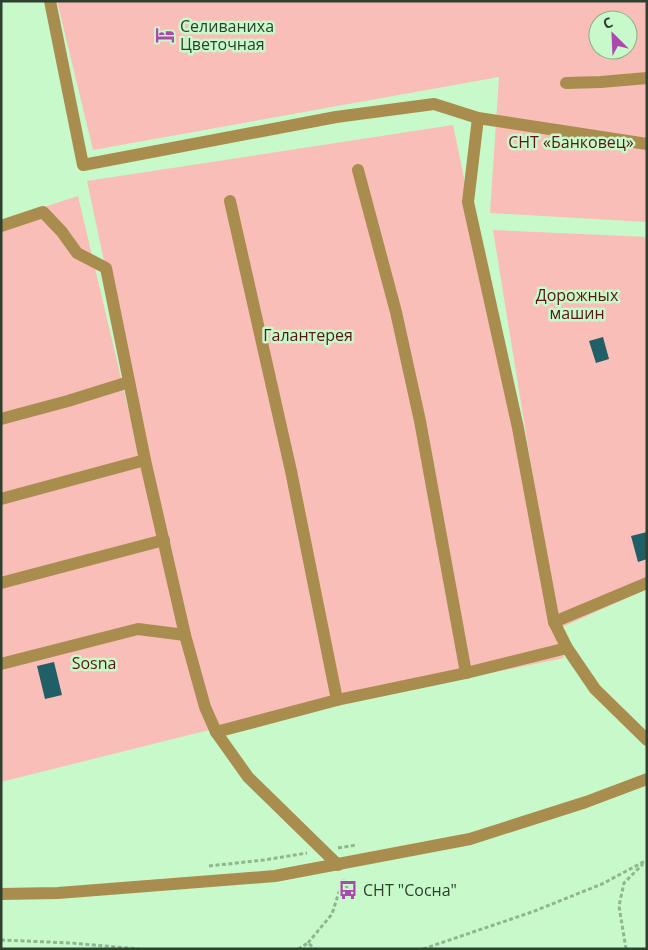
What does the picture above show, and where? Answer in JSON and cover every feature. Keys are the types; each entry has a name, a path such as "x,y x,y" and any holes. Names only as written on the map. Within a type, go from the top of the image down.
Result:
{"street":[{"path":"50,1 83,166 336,117 434,104 478,118 647,144"},
{"path":"566,83 647,78"},
{"path":"478,118 468,202 518,428 554,622 567,648 594,688 647,740"},
{"path":"358,170 396,312 420,421 466,673"},
{"path":"230,200 289,462 337,700"},
{"path":"1,226 43,212 62,232 77,253 106,268 145,460 186,635 206,707 216,732 248,777 338,865"},
{"path":"1,419 129,382"},
{"path":"1,499 145,460"},
{"path":"1,583 164,540"},
{"path":"554,622 647,583"},
{"path":"1,664 138,628 186,635"},
{"path":"216,732 337,700 466,673 567,648"},
{"path":"1,894 58,893 275,876 338,865 470,838 586,802 647,780"}],"path":[{"path":"423,949 532,912 602,884 647,861"},
{"path":"626,949 619,906 624,883 647,861"},
{"path":"298,949 308,943 332,914 339,892 348,890 338,865"},
{"path":"1,940 71,943 139,949"},
{"path":"308,943 315,949"}],"green space":[{"name":"СНТ «Банковец»","path":"57,1 647,1 647,222 490,213 499,77 93,150"},
{"name":"Галантерея","path":"453,125 555,613 493,230 647,237 647,589 558,629 564,658 205,731 1,782 1,221 78,196 197,700 87,181"}],"building":[{"path":"603,337 609,359 596,363 589,341"},
{"path":"647,532 647,559 638,562 631,536"},
{"path":"54,662 62,695 45,699 37,666"}],"place":[{"name":"Селиваниха Цветочная","path":"165,35"},
{"name":"СНТ \"Сосна\"","path":"348,890"}],"park label":[{"name":"Дорожных машин","path":"577,304"},
{"name":"Sosna","path":"94,663"}]}
